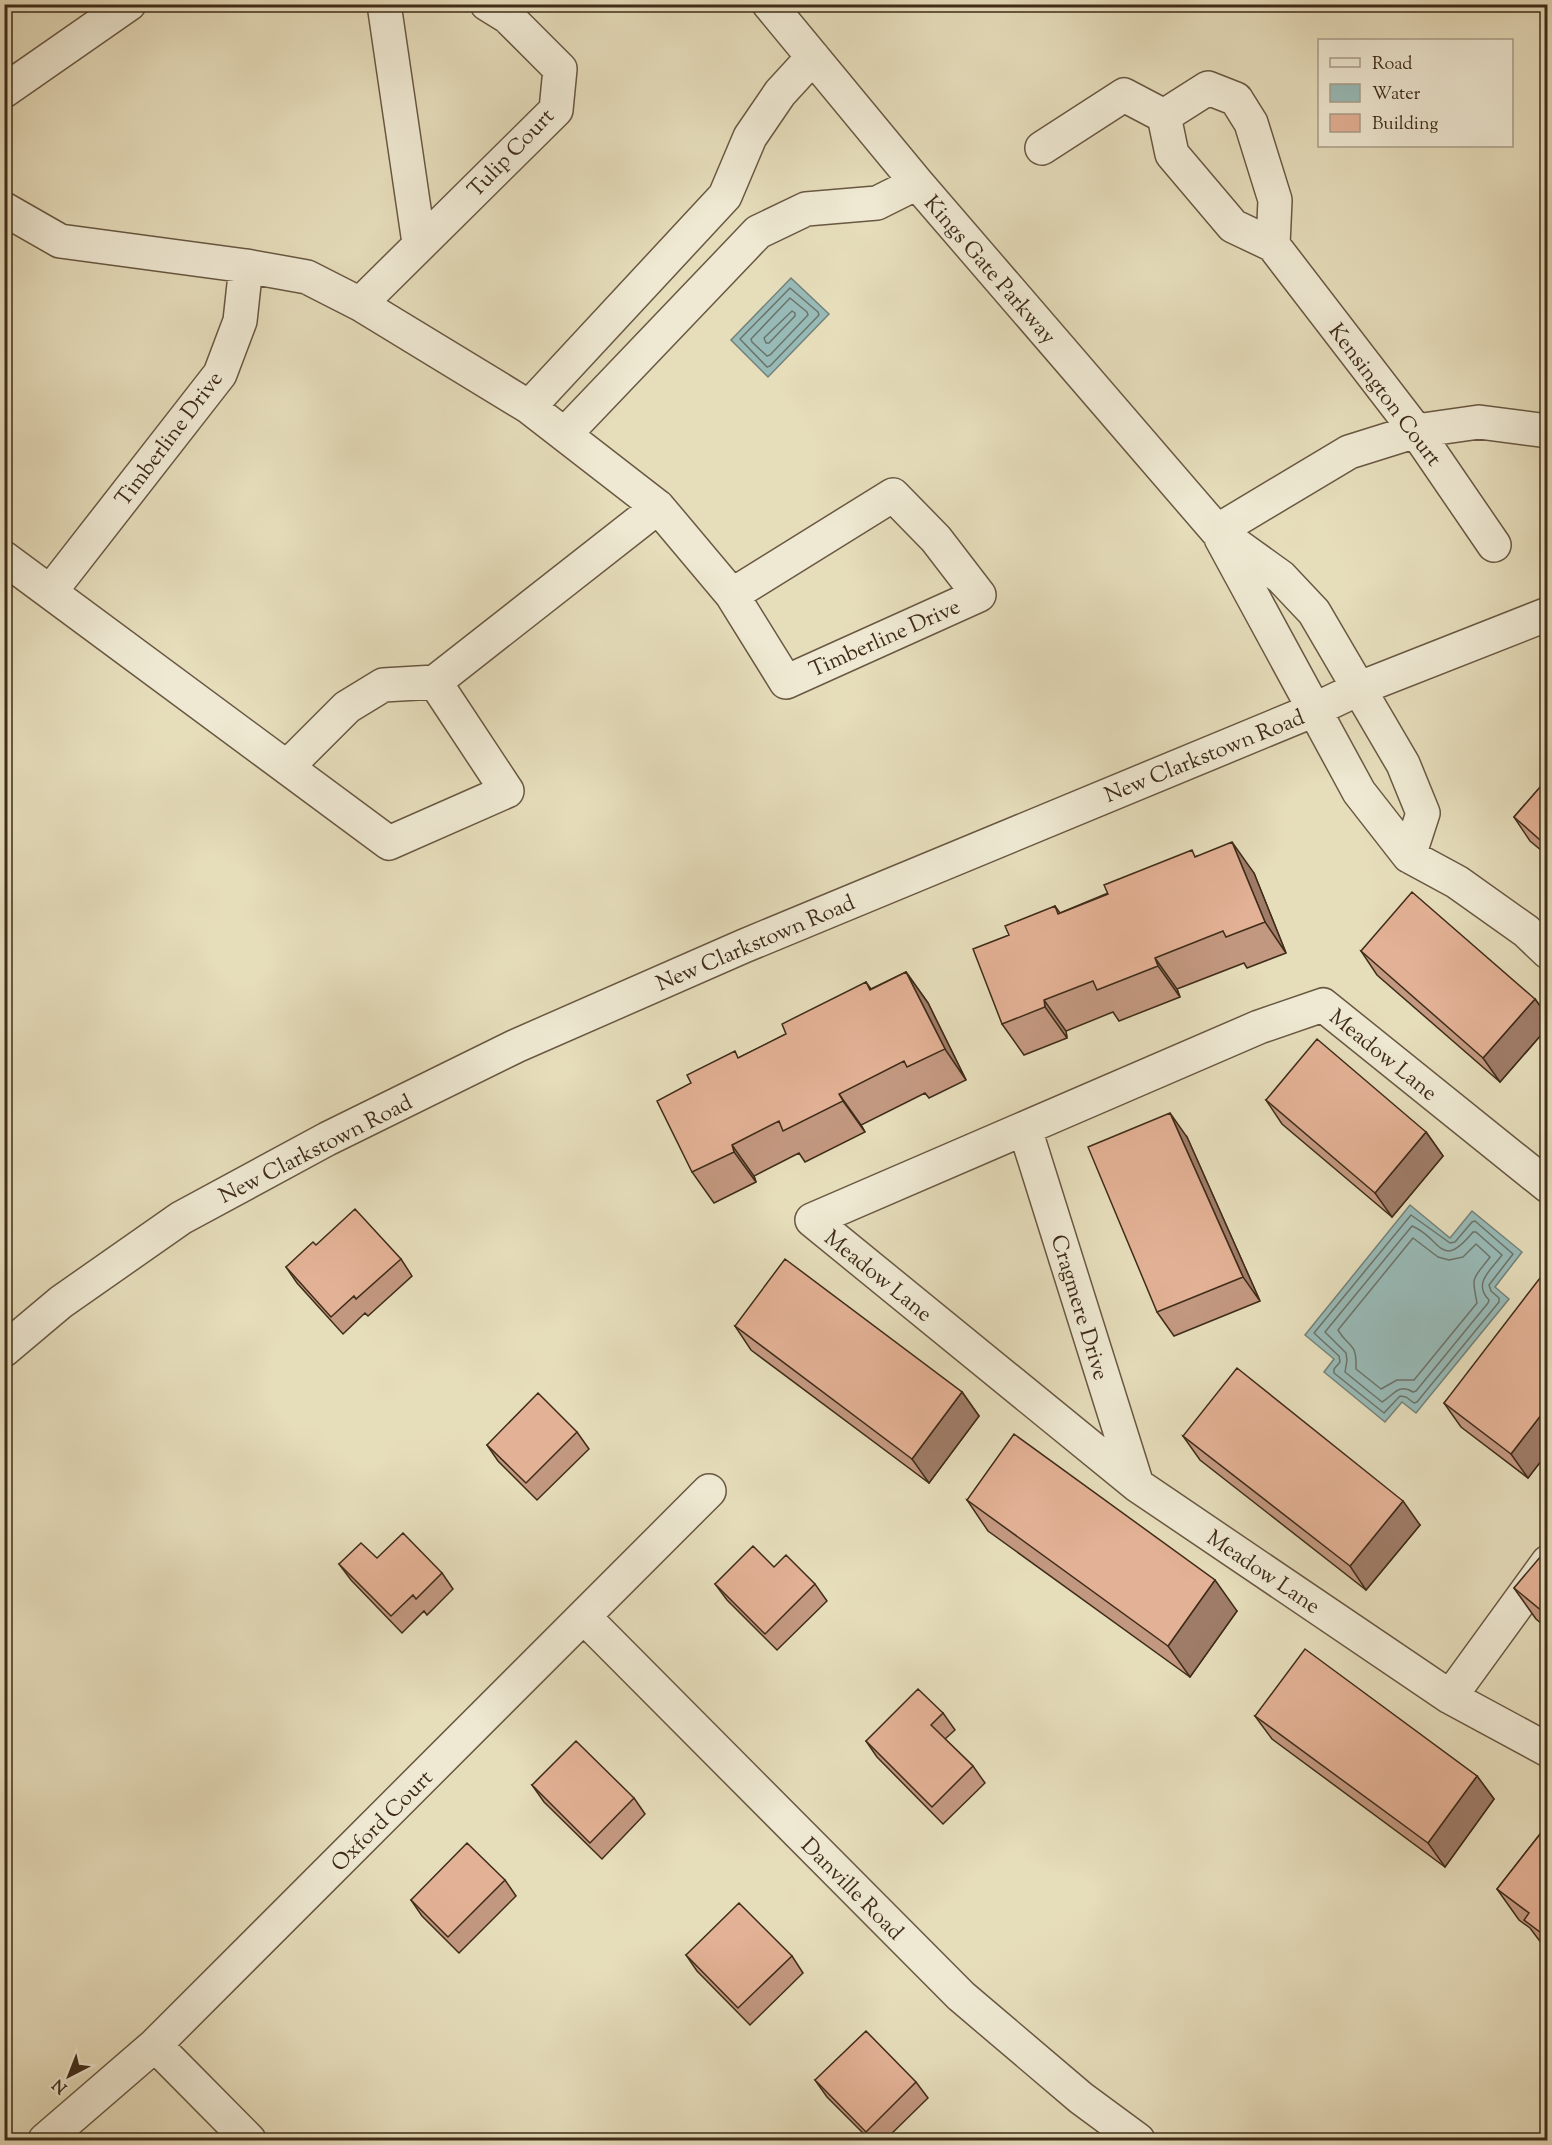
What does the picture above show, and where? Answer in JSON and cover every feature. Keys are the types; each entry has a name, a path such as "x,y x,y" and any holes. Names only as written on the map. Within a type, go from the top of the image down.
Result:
{"street":[{"path":"4,91 129,4"},
{"path":"384,4 419,243"},
{"name":"Tulip Court","path":"360,304 419,243 556,110 560,69 508,17 487,4"},
{"name":"Kings Gate Parkway","path":"769,4 917,183 1217,531 1314,710"},
{"path":"530,407 725,196 750,137 780,93 813,57"},
{"path":"1042,148 1124,95 1164,116 1208,88 1236,99 1251,123 1275,200 1273,245"},
{"name":"Kensington Court","path":"1164,116 1172,154 1233,226 1273,245 1416,431 1494,545"},
{"path":"565,434 758,232 806,209 878,203 917,183"},
{"name":"Timberline Drive","path":"4,209 60,241 246,266 306,277 360,304 530,407 658,507 732,595 786,682 979,595 936,539 893,495 732,595"},
{"name":"Timberline Drive","path":"50,592 220,374 240,321 246,266"},
{"path":"1217,531 1349,452 1416,431 1479,422 1548,431"},
{"path":"287,767 347,707 384,685 435,682 658,507"},
{"name":"Kings Gate Parkway","path":"1217,531 1281,577 1314,612 1360,688"},
{"path":"4,558 389,843 507,791 435,682"},
{"name":"New Clarkstown Road","path":"4,1350 61,1302 181,1218 327,1139 506,1051 754,941 1314,710 1360,688 1548,614"},
{"path":"1360,688 1403,764 1423,813 1409,856"},
{"path":"1314,710 1359,792 1409,856 1457,882 1526,931 1548,952"},
{"name":"Meadow Lane","path":"1548,1186 1323,1005 1259,1027 812,1220 1137,1485 1450,1697 1548,1750"},
{"name":"Cragmere Drive","path":"1025,1129 1137,1485"},
{"name":"Oxford Court","path":"45,2140 155,2044 709,1491"},
{"path":"1450,1697 1548,1562"},
{"name":"Danville Road","path":"584,1617 961,1996 1082,2098 1138,2140"},
{"path":"155,2044 249,2140"}],"water":[{"path":"791,278 829,314 768,377 731,340"},
{"path":"1410,1205 1450,1238 1472,1211 1522,1252 1495,1287 1509,1299 1416,1413 1402,1402 1385,1422 1324,1372 1334,1359 1305,1335"}],"building":[{"path":"1548,778 1548,847 1514,817"},
{"path":"1232,842 1265,922 1226,937 1223,931 1155,958 1158,966 1097,990 1093,981 1044,1000 1045,1007 1002,1024 973,949 1009,935 1005,926 1055,906 1058,914 1108,894 1104,885 1192,850 1195,857"},
{"path":"1412,892 1535,999 1483,1058 1361,951"},
{"path":"906,972 945,1049 907,1067 904,1061 839,1094 843,1101 783,1131 779,1121 732,1145 734,1152 692,1172 657,1101 691,1083 687,1075 735,1051 738,1058 786,1034 782,1024 866,982 870,990"},
{"path":"1317,1039 1426,1132 1375,1193 1266,1100"},
{"path":"1170,1113 1243,1277 1157,1312 1088,1147"},
{"path":"355,1209 401,1259 356,1299 354,1296 331,1317 286,1267 313,1242 316,1245"},
{"path":"785,1259 962,1392 912,1459 735,1326"},
{"path":"1540,1278 1548,1284 1548,1406 1511,1454 1444,1403"},
{"path":"1237,1368 1403,1501 1350,1566 1183,1436"},
{"path":"538,1393 577,1432 526,1483 487,1445"},
{"path":"1014,1434 1215,1580 1168,1646 967,1500"},
{"path":"403,1533 442,1573 416,1599 413,1595 391,1616 339,1564 361,1543 377,1558"},
{"path":"753,1546 774,1567 786,1555 815,1584 765,1634 715,1584"},
{"path":"1541,1556 1546,1560 1548,1558 1548,1616 1514,1588"},
{"path":"1305,1649 1477,1776 1428,1843 1255,1716"},
{"path":"918,1689 943,1713 931,1725 973,1766 932,1807 866,1741"},
{"path":"576,1741 634,1798 590,1843 532,1785"},
{"path":"1548,1824 1548,1938 1524,1920 1529,1913 1497,1889"},
{"path":"467,1843 505,1880 448,1937 411,1900"},
{"path":"739,1903 792,1956 738,2008 686,1955"},
{"path":"866,2031 916,2082 866,2132 815,2080"}]}
